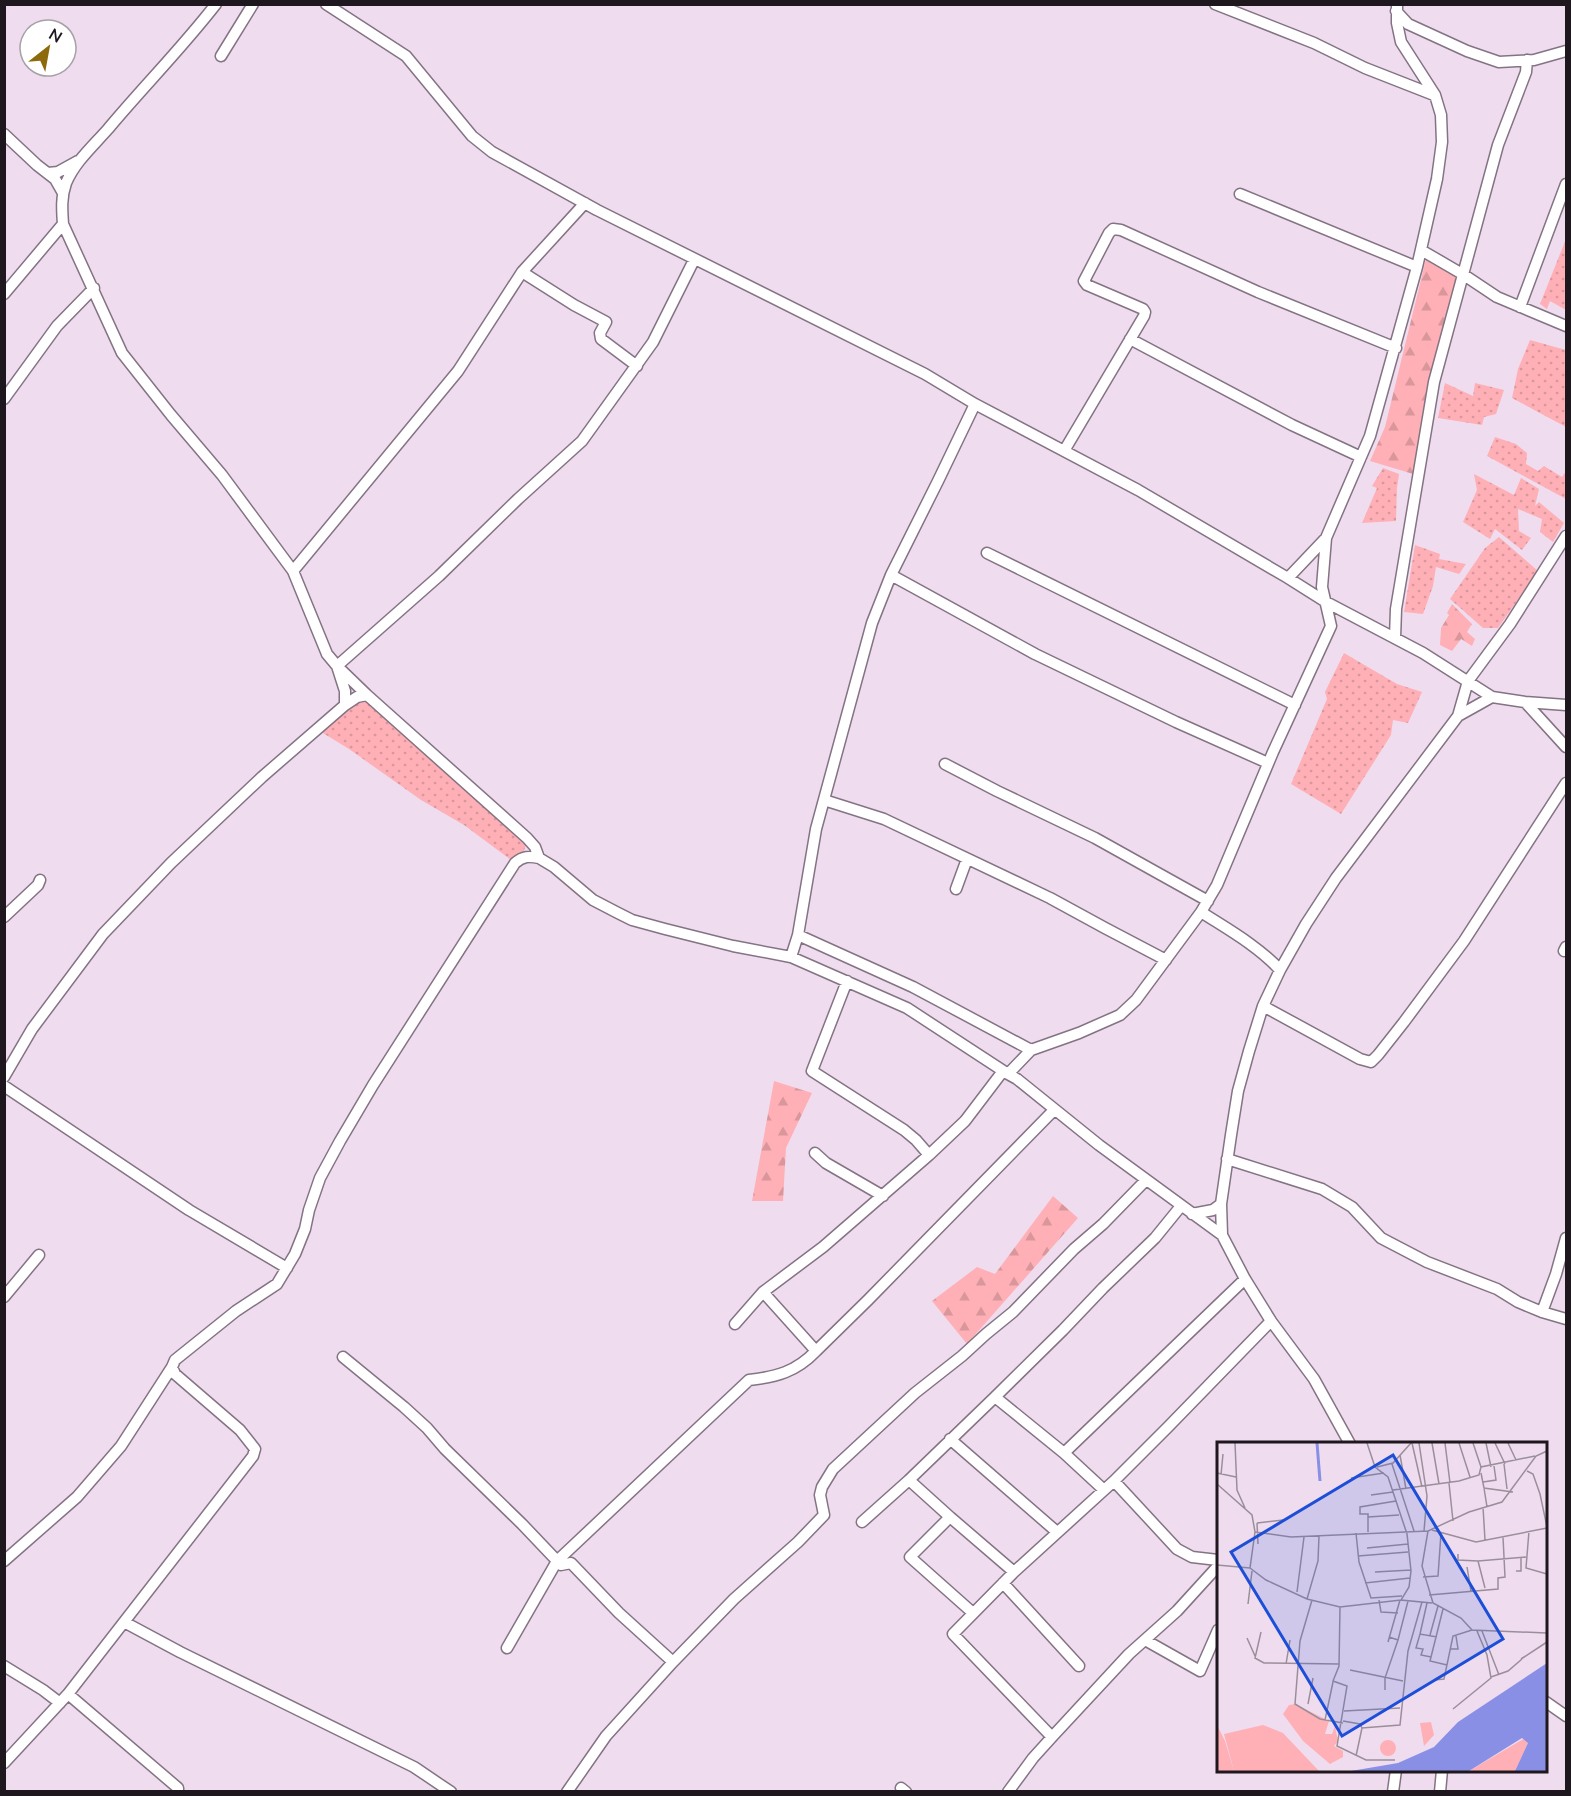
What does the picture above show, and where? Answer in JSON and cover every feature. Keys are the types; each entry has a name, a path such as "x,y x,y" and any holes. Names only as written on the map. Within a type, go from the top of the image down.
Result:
{"street":[{"path":"216,4 179,49 78,161 63,193 63,224 123,353 222,475 293,571 327,654 367,695 527,838 539,858"},
{"path":"221,56 253,4"},
{"path":"326,4 406,56 472,136 492,152 694,260 925,374 975,404 1138,490 1326,602 1395,638 1492,697 1566,705"},
{"path":"1215,4 1314,44 1365,68 1435,95"},
{"path":"735,1324 763,1292 823,1247 929,1155 965,1121 1005,1072 1031,1050 1120,1015 1136,1000 1201,912 1224,870 1268,763 1331,626 1322,587 1326,538 1370,436 1396,348 1437,179 1442,142 1441,115 1435,95 1401,42 1396,8"},
{"path":"1396,8 1408,24 1467,51 1499,62 1527,60 1566,51"},
{"path":"1395,638 1396,609 1434,382 1498,146 1526,72 1527,60"},
{"path":"4,134 37,165 56,178 63,193"},
{"path":"48,173 58,172 78,161"},
{"path":"1520,306 1566,184"},
{"path":"1240,194 1417,267"},
{"path":"293,571 458,370 522,272 585,203"},
{"path":"4,294 63,224"},
{"path":"1064,451 1145,312 1143,309 1087,285 1084,281 1109,232 1113,230 1121,230 1258,292 1396,348"},
{"path":"1421,250 1497,297 1566,326"},
{"path":"337,666 439,576 582,441 653,342 694,260"},
{"path":"522,272 606,322 600,333 601,339 637,366"},
{"path":"4,399 57,326 94,288"},
{"path":"1130,339 1292,425 1361,457"},
{"path":"790,957 798,935 816,829 872,623 891,575 975,404"},
{"path":"1458,716 1468,681 1510,624 1566,536"},
{"path":"1288,578 1326,538"},
{"path":"987,553 1295,705"},
{"path":"891,575 1035,654 1176,722 1268,763"},
{"path":"1331,626 1351,615"},
{"path":"337,666 345,691 345,705"},
{"path":"4,1077 32,1029 103,934 171,863 262,777 345,705 357,697 367,695"},
{"path":"1349,1442 1314,1379 1271,1321 1245,1279 1222,1235 1221,1204 1238,1090 1263,1006 1305,924 1336,878 1458,716 1492,697"},
{"path":"1525,702 1566,747"},
{"path":"945,764 1095,838 1208,901"},
{"path":"1263,1006 1360,1059 1371,1062 1398,1031 1464,941 1566,783"},
{"path":"824,800 884,819 1050,898 1166,960"},
{"path":"521,858 527,838"},
{"path":"4,1561 77,1497 121,1446 175,1360 236,1311 277,1284 295,1254 320,1178 340,1141 506,876 521,858 530,856 539,858 554,867 593,900 632,920 733,946 790,957 907,1008 1017,1079 1054,1110 1222,1235"},
{"path":"956,889 967,859"},
{"path":"4,917 38,885 40,880"},
{"path":"1201,912 1268,956 1280,970"},
{"path":"798,935 913,987 1031,1050"},
{"path":"847,981 813,1071 904,1130 929,1155"},
{"path":"4,1086 189,1210 287,1268"},
{"path":"507,1648 557,1561 749,1380 776,1377 805,1362 1054,1110"},
{"path":"815,1153 826,1163 883,1196"},
{"path":"1227,1159 1322,1190 1352,1207 1381,1238 1427,1263 1497,1289 1518,1302 1542,1312 1566,1319"},
{"path":"567,1791 606,1736 674,1662 734,1599 798,1542 824,1515 820,1495 833,1469 915,1393 1013,1312 1146,1180"},
{"path":"1192,1214 1213,1210 1221,1204"},
{"path":"862,1522 995,1397 1155,1239 1181,1206"},
{"path":"1542,1312 1566,1238"},
{"path":"4,1297 39,1255"},
{"path":"1064,1453 1245,1279"},
{"path":"763,1292 816,1351"},
{"path":"1052,1737 953,1634 1014,1572 1114,1481 1168,1428 1271,1321"},
{"path":"343,1357 427,1428 445,1449 561,1565 571,1563 619,1613 674,1662"},
{"path":"4,1763 68,1694 253,1456 255,1449 240,1430 175,1374 172,1367"},
{"path":"995,1397 1064,1453 1104,1490"},
{"path":"950,1439 1057,1532"},
{"path":"909,1480 1014,1572"},
{"path":"1114,1481 1178,1549 1192,1557 1217,1560"},
{"path":"950,1517 910,1557 973,1613"},
{"path":"1008,1791 1033,1758 1129,1654 1177,1611 1217,1567"},
{"path":"1003,1583 1079,1666"},
{"path":"124,1622 414,1767 451,1791"},
{"path":"1146,1640 1200,1671 1217,1632"},
{"path":"4,1666 60,1703"},
{"path":"68,1694 178,1788 177,1791"},
{"path":"1547,1703 1566,1716"},
{"path":"1393,1791 1396,1772"},
{"path":"1440,1791 1442,1772"}],"green space":[{"path":"1566,239 1566,310 1550,301 1547,309 1540,304"},
{"path":"1426,259 1458,276 1413,474 1370,461 1385,427"},
{"path":"1530,340 1566,350 1566,427 1512,398 1518,369"},
{"path":"1445,383 1473,396 1475,383 1504,390 1496,414 1484,417 1482,425 1438,418"},
{"path":"1495,437 1516,444 1527,453 1526,464 1538,471 1544,466 1562,477 1566,471 1566,499 1487,456"},
{"path":"1383,468 1399,474 1396,521 1362,523 1377,488 1372,486"},
{"path":"1474,474 1514,495 1521,478 1539,489 1535,506 1539,502 1564,523 1553,542 1540,532 1542,519 1518,509 1519,531 1531,538 1522,550 1495,529 1490,539 1463,522 1477,490"},
{"path":"1499,537 1538,571 1498,628 1483,628 1450,599 1485,548"},
{"path":"1415,545 1440,554 1439,559 1466,564 1459,574 1436,567 1433,586 1423,614 1404,612"},
{"path":"1452,604 1472,624 1467,632 1475,639 1472,646 1461,639 1452,651 1440,645 1441,628 1449,615 1447,613"},
{"path":"1344,653 1397,684 1422,692 1408,723 1393,720 1391,735 1341,814 1291,784 1327,699 1325,692"},
{"path":"367,695 527,838 524,852 515,863 464,825 421,800 318,730"},
{"path":"774,1081 812,1093 786,1148 783,1201 752,1201"},
{"path":"1053,1196 1078,1218 967,1344 932,1301 977,1267 995,1274"}]}
